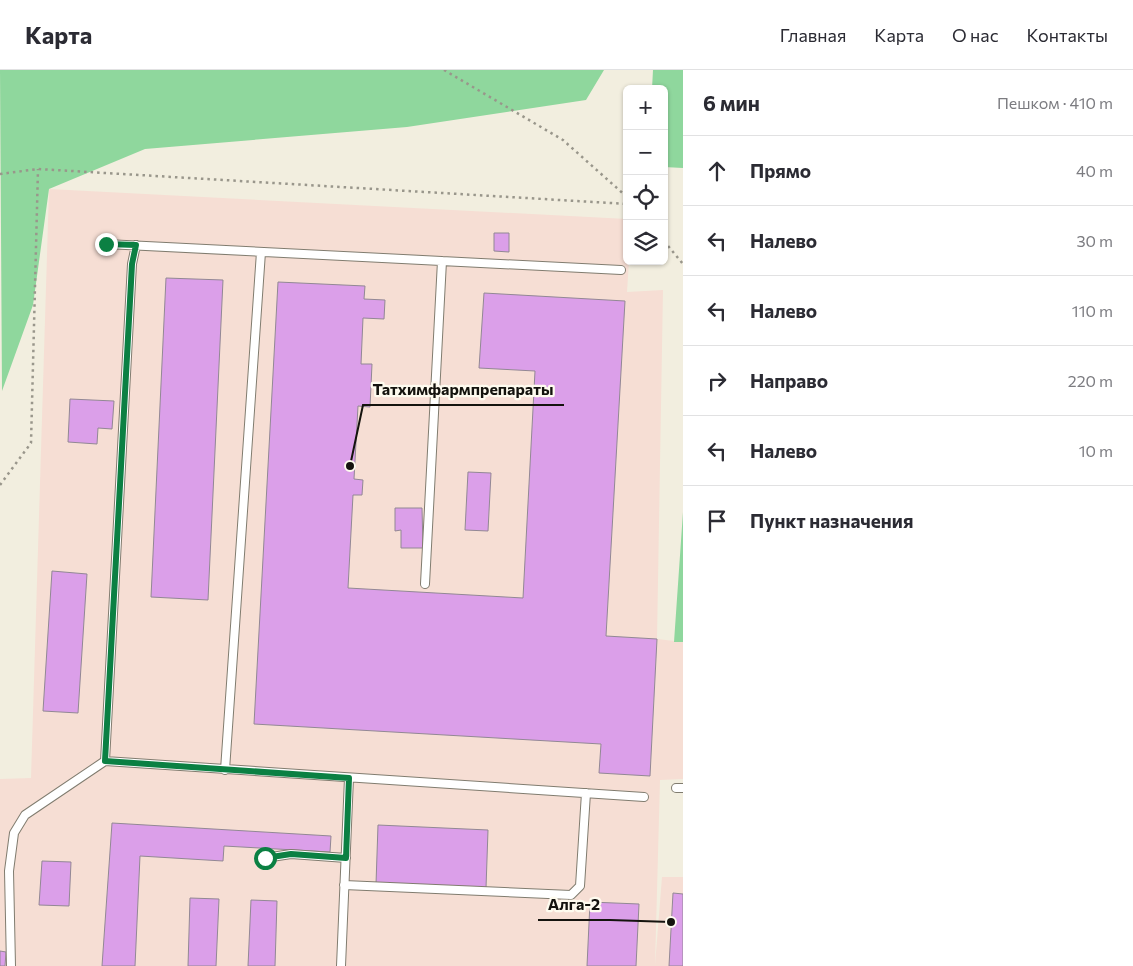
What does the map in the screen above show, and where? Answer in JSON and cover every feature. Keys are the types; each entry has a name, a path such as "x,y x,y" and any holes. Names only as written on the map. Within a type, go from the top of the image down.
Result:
{"lane":[{"path":"106,244 621,270"},
{"path":"105,761 132,264 136,245"},
{"path":"226,770 261,252"},
{"path":"425,584 442,260"},
{"path":"11,966 9,871 14,833 25,815 105,761 644,797"},
{"path":"341,966 349,778"},
{"path":"344,885 571,895 580,886 586,793"},
{"path":"265,858 291,854 346,858"}],"path":[{"path":"444,70 562,140 623,193"},
{"path":"0,486 32,443 38,169"},
{"path":"0,174 38,169 623,204"},
{"path":"668,246 683,264"}],"shaded area":[{"path":"49,189 623,219 623,265 629,265 627,292 663,290 657,639 683,642 683,779 660,780 655,965 662,877 683,877 683,966 0,966 0,779 31,778"}],"green space":[{"path":"0,70 604,70 586,100 407,127 145,149 49,189 33,305 2,391"},
{"path":"653,70 683,70 683,168 668,167 668,85 652,85"},
{"path":"683,512 683,642 674,642"}],"building":[{"path":"494,233 509,233 509,252 494,251"},
{"path":"166,278 223,280 208,600 151,597"},
{"path":"278,282 365,286 364,299 385,300 384,319 363,318 361,364 372,364 370,407 358,406 354,479 363,480 362,495 353,495 348,588 523,598 535,371 479,368 484,293 625,301 606,636 657,639 650,776 599,773 601,744 254,724"},
{"path":"70,399 114,401 112,429 98,428 97,444 68,442"},
{"path":"468,472 491,473 488,531 465,530"},
{"path":"395,508 422,508 423,548 401,548 401,530 395,531"},
{"path":"52,571 87,574 78,713 43,711"},
{"path":"112,823 331,836 330,852 224,846 223,861 140,856 135,966 102,966"},
{"path":"378,825 488,830 486,888 376,884"},
{"path":"42,861 71,862 69,906 39,905"},
{"path":"673,893 683,894 683,966 669,966"},
{"path":"190,898 219,899 216,966 188,966"},
{"path":"251,900 277,901 275,966 248,966"},
{"path":"590,902 639,904 636,966 587,966"},
{"path":"0,951 6,952 5,966 0,966"}],"place":[{"name":"Татхимфармпрепараты","path":"350,466"},
{"name":"Алга-2","path":"671,922"}],"route":[{"path":"106,244 136,245 132,264 125,427 105,761 349,778 346,858 291,854 265,858"}]}
